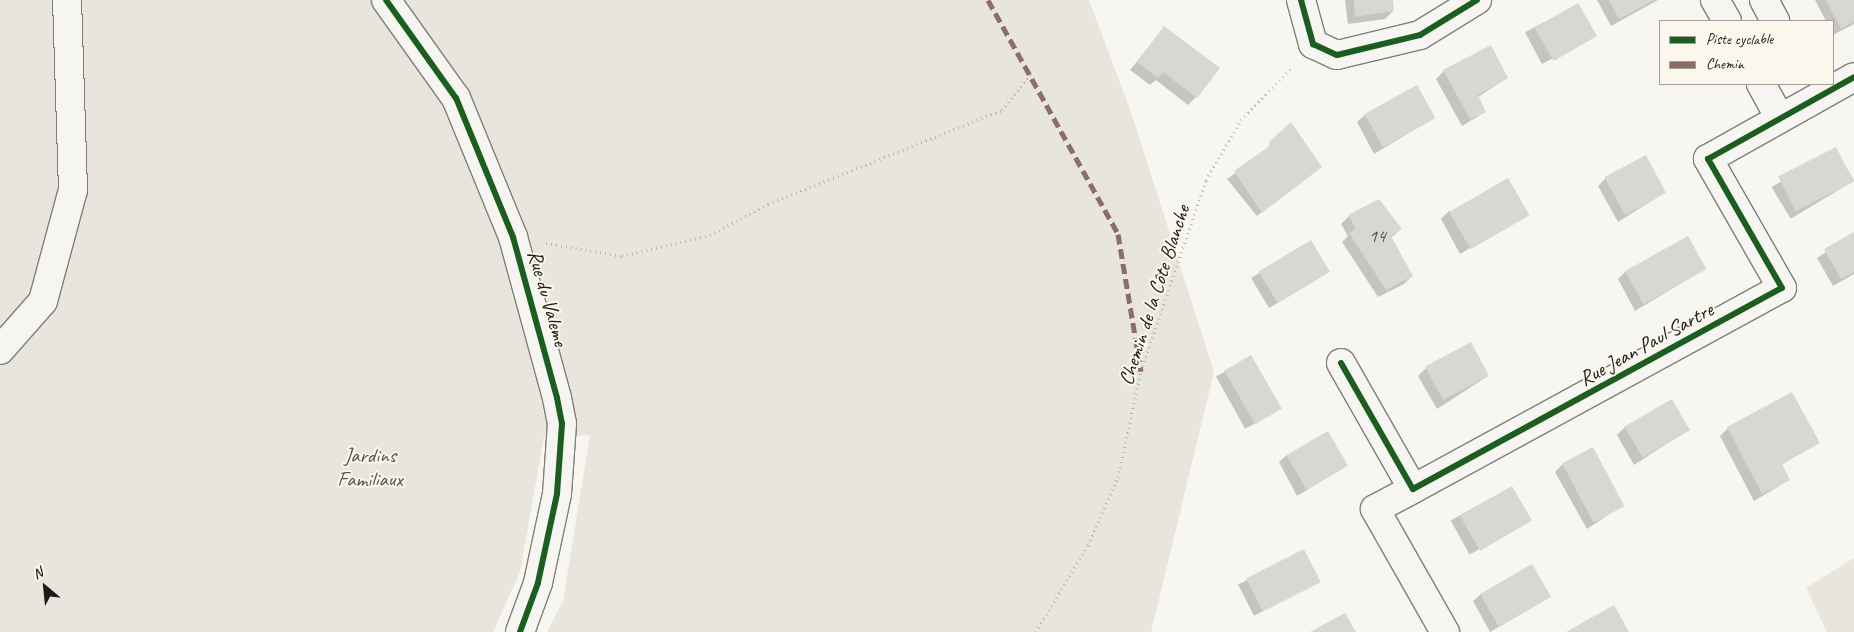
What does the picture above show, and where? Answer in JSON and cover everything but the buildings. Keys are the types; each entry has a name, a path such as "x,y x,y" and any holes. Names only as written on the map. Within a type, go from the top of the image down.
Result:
{"street":[{"path":"0,350 42,301 73,190 67,0"},
{"name":"Rue du Valeme","path":"386,0 456,98 513,237 562,424 550,533 520,632"},
{"path":"1301,0 1313,44 1337,55 1420,35 1477,0"},
{"path":"1715,0 1726,20"},
{"path":"1764,0 1774,20"},
{"name":"Rue Jean Paul Sartre","path":"1834,84 1854,77"},
{"path":"1763,85 1780,118"},
{"name":"Rue Jean Paul Sartre","path":"1444,632 1375,509 1782,288 1708,158 1780,118 1812,91 1830,85"},
{"path":"1341,363 1413,489"}],"path":[{"path":"513,237 622,256 710,235 768,204 1002,110 1032,72"}],"green space":[{"name":"Jardins Familiaux","path":"0,0 1089,0 1131,112 1214,372 1151,632 547,632 563,601 590,435 544,437 520,572 493,632 0,632"},
{"path":"1854,558 1854,632 1827,632 1806,588"}],"marked path":[{"path":"988,0 1118,234 1141,371"}],"cycle path":[{"path":"386,0 456,98 513,237 557,398 562,424 557,494 538,583 520,632"},
{"path":"1301,0 1313,44 1337,55 1420,35 1477,0"},
{"path":"1341,363 1413,489 1782,288 1708,159 1854,77"}]}
